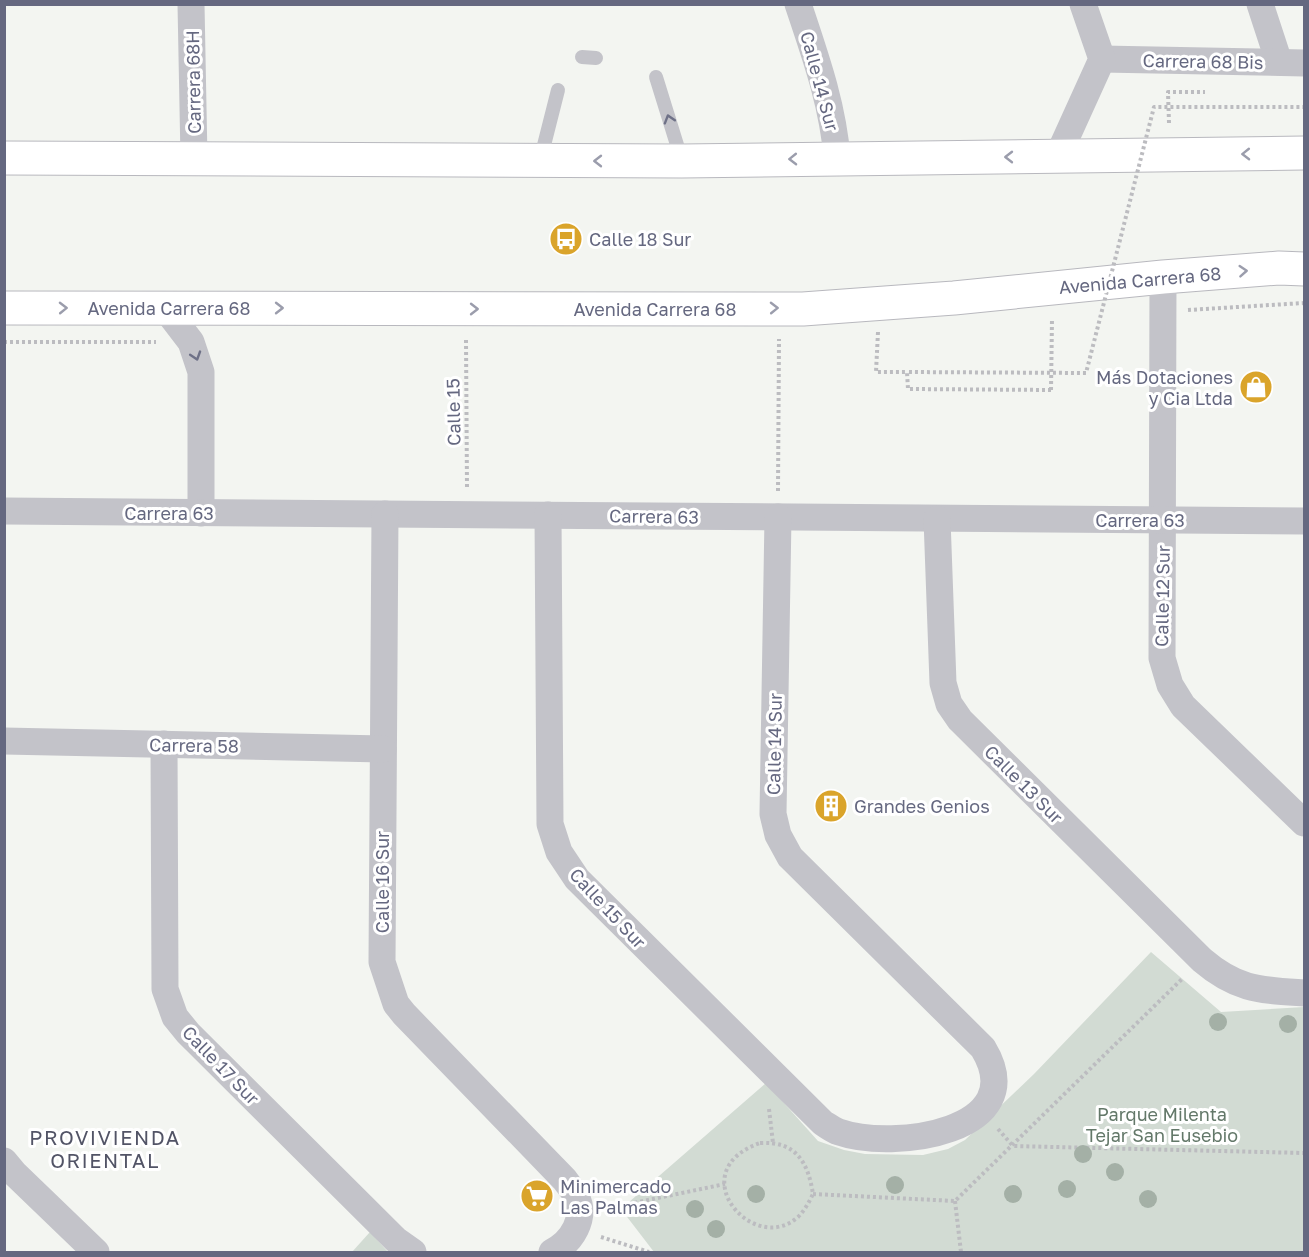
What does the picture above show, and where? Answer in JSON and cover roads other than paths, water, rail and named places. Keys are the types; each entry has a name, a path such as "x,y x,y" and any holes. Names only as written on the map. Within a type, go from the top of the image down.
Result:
{"main road":[{"path":"4,158 682,161 1305,153"},
{"name":"Avenida Carrera 68","path":"4,309 779,308 954,298 1163,277 1279,268 1305,269"}],"street":[{"name":"Carrera 68H","path":"191,4 194,159"},
{"name":"Calle 14 Sur","path":"798,4 829,101 835,130 837,158"},
{"path":"1058,156 1102,59 1083,4"},
{"path":"1260,4 1292,63"},
{"name":"Carrera 68 Bis","path":"1102,59 1292,63"},
{"name":"Calle 12 Sur","path":"1163,277 1162,658 1170,685 1183,706 1305,823"},
{"path":"165,308 191,342 201,372 201,513"},
{"name":"Carrera 63","path":"4,511 1305,522"},
{"name":"Calle 16 Sur","path":"385,514 382,962 396,1004 413,1025 565,1180 577,1196 578,1222 560,1248 552,1252"},
{"name":"Calle 15 Sur","path":"548,515 550,824 559,852 577,879 803,1106 823,1123 839,1132 892,1139 926,1137 956,1128 982,1110 993,1092"},
{"name":"Calle 14 Sur","path":"778,518 773,814 778,835 790,857 983,1048 992,1062 993,1092"},
{"name":"Calle 13 Sur","path":"937,519 942,682 949,704 960,720 1202,960 1220,975 1241,985 1266,991 1305,993"},
{"name":"Carrera 58","path":"4,741 383,748"},
{"name":"Calle 17 Sur","path":"164,744 165,989 175,1017 188,1034 396,1240 414,1252"},
{"path":"4,1161 96,1252"}],"lane":[{"path":"656,77 682,161"},
{"path":"540,161 558,90"}],"place":[{"name":"Calle 18 Sur","path":"566,239"},
{"name":"Más Dotaciones y Cia Ltda","path":"1256,387"},
{"name":"Grandes Genios","path":"831,806"},
{"name":"Minimercado Las Palmas","path":"537,1196"}],"district":[{"name":"PROVIVIENDA ORIENTAL","path":"105,1148"}],"park label":[{"name":"Parque Milenta Tejar San Eusebio","path":"1162,1124"}]}
